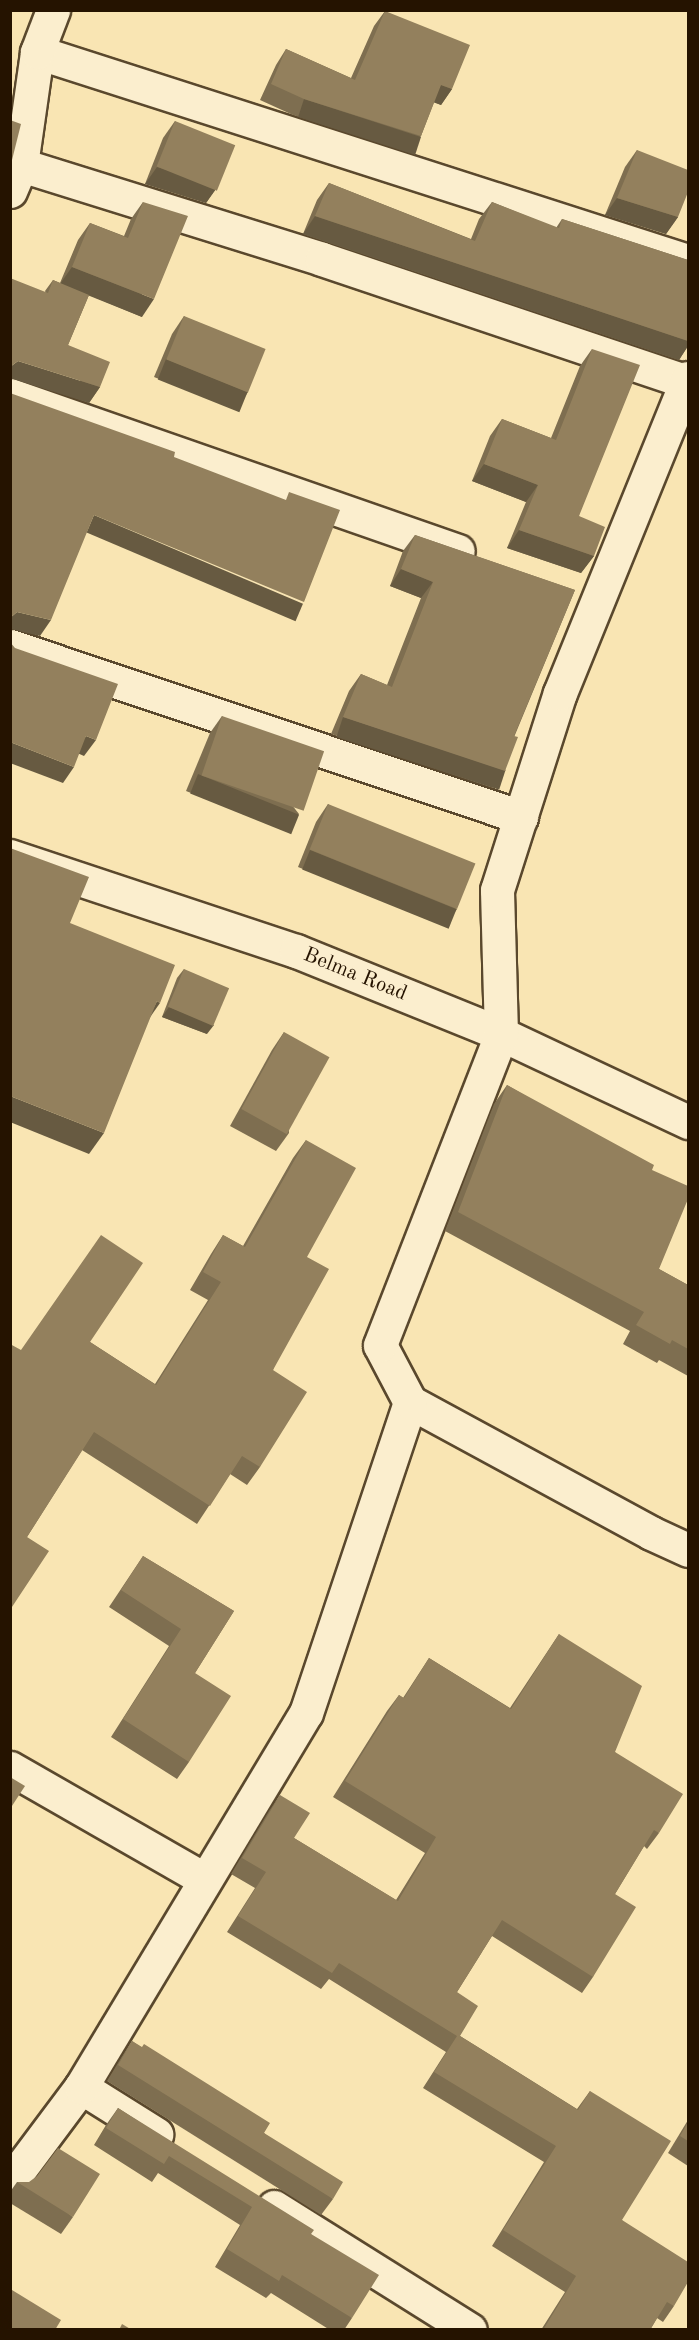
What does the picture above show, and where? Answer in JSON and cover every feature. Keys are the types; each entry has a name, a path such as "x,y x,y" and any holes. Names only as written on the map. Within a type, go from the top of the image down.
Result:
{"street":[{"path":"53,10 37,52 16,178 333,263 688,380 560,693 497,890 501,1034 380,1345 410,1401 651,1533 688,1550"},
{"path":"37,52 688,261"},
{"path":"10,395 488,561"},
{"path":"565,588 598,599"},
{"path":"10,646 521,817"},
{"name":"Belma Road","path":"10,856 296,951 501,1034 688,1122"},
{"path":"10,2182 81,2087 204,1879 306,1713 410,1401"},
{"path":"10,1768 204,1879"},
{"path":"81,2087 181,2149"},
{"path":"251,2193 470,2330"}],"building":[{"path":"385,11 470,45 452,89 441,85 421,136 304,99 271,84 286,49 355,80"},
{"path":"10,120 21,124 10,168"},
{"path":"175,121 235,145 217,191 157,166"},
{"path":"637,150 688,170 688,192 678,217 617,198"},
{"path":"329,183 475,241 492,202 559,228 562,219 688,260 688,341 315,216"},
{"path":"143,202 188,216 154,299 72,267 90,223 128,238"},
{"path":"10,278 48,293 53,280 89,295 68,345 110,362 100,387 18,361 10,367"},
{"path":"184,316 266,349 248,393 166,360"},
{"path":"592,349 640,365 579,516 605,527 594,556 519,530 538,485 484,464 502,419 556,440"},
{"path":"10,393 175,452 174,457 286,500 289,492 340,510 304,602 94,515 51,620 17,612 10,618"},
{"path":"415,535 575,590 514,736 518,737 505,771 343,717 361,674 392,687 433,582 401,569"},
{"path":"10,642 15,648 118,684 96,740 86,736 74,767 10,742"},
{"path":"222,716 324,751 304,811 201,776"},
{"path":"328,804 475,864 457,909 310,849"},
{"path":"10,848 89,877 70,923 175,965 160,1003 157,1001 104,1133 10,1096"},
{"path":"184,969 229,988 213,1026 168,1007"},
{"path":"284,1032 329,1057 287,1134 241,1109"},
{"path":"507,1085 654,1165 652,1170 688,1186 688,1199 659,1269 688,1285 688,1349 672,1340 670,1344 636,1325 644,1312 458,1212"},
{"path":"306,1140 356,1168 307,1257 329,1269 273,1370 307,1392 260,1467 242,1456 210,1506 94,1432 27,1537 49,1551 10,1610 10,1344 21,1350 101,1235 143,1263 90,1342 156,1385 221,1282 203,1272 223,1235 245,1247"},
{"path":"143,1556 234,1611 195,1673 231,1696 189,1762 123,1719 181,1629 121,1590"},
{"path":"559,1634 642,1686 615,1752 683,1794 659,1833 654,1830 615,1894 636,1907 593,1977 502,1920 457,1992 478,2006 460,2036 578,2110 590,2091 671,2141 622,2220 688,2262 688,2282 674,2306 667,2302 650,2330 543,2330 576,2276 503,2230 556,2146 434,2072 457,2036 339,1963 332,1973 238,1916 266,1872 242,1858 280,1795 310,1813 294,1838 398,1901 436,1837 345,1781 399,1695 404,1698 429,1658 511,1709"},
{"path":"10,1777 25,1786 10,1809"},
{"path":"132,2041 142,2047 144,2044 270,2123 264,2133 343,2182 333,2199 118,2065"},
{"path":"118,2108 314,2230 311,2234 379,2275 352,2318 282,2275 279,2281 227,2249 252,2207 169,2156 164,2164 106,2128"},
{"path":"688,2122 688,2141 680,2136"},
{"path":"58,2148 100,2174 73,2217 17,2182 29,2182 37,2176"},
{"path":"12,2290 61,2320 55,2330 10,2330 10,2293"},
{"path":"122,2324 132,2330 119,2330"}]}
